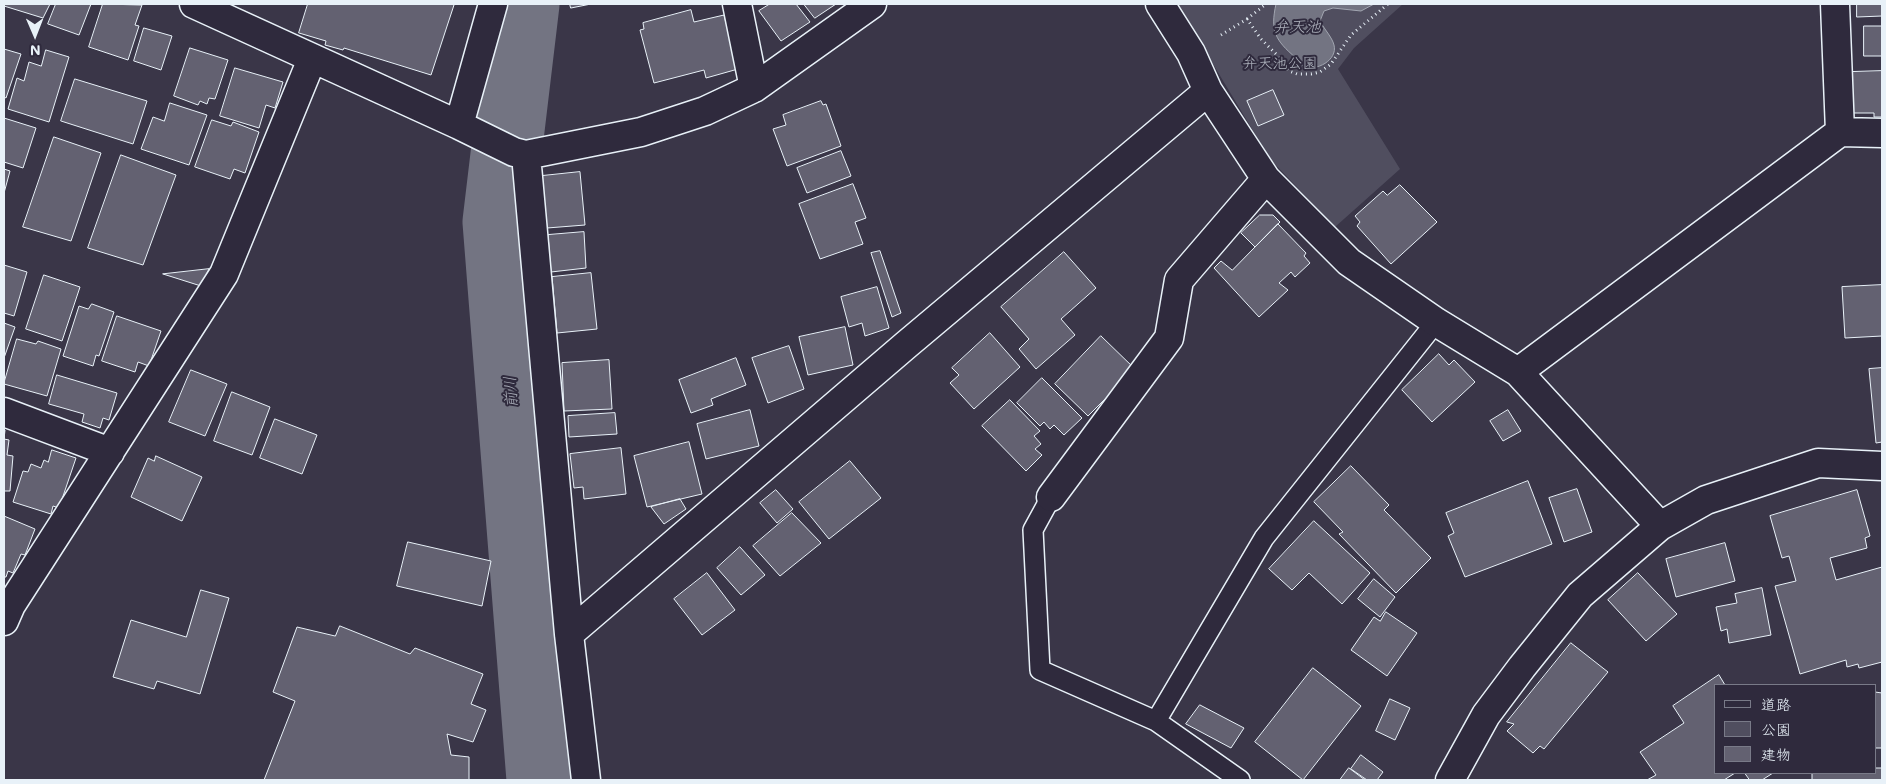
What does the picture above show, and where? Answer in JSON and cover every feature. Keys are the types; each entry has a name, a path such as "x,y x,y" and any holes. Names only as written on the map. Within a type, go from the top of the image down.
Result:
{"street":[{"path":"194,4 520,153 641,132 705,111 754,88 872,4"},
{"path":"459,125 493,4"},
{"path":"737,4 754,88"},
{"path":"1160,4 1191,53 1208,91 1266,179 1349,262 1436,322 1518,372 1660,526"},
{"path":"1835,4 1840,132"},
{"path":"4,621 11,605 224,274 312,59"},
{"path":"569,634 913,338 1208,91"},
{"path":"1518,372 1840,132 1882,132"},
{"path":"520,153 569,634 586,780"},
{"path":"1051,497 1169,338 1179,280 1266,179"},
{"path":"4,412 110,452"},
{"path":"1450,780 1486,715 1580,595 1660,526 1706,500 1818,463 1882,466"}],"lane":[{"path":"1156,721 1264,538 1436,322"},
{"path":"1051,497 1032,530 1040,670 1156,721 1240,780"}],"path":[{"path":"1191,53 1247,19 1266,4"},
{"path":"1247,19 1261,39 1289,71 1297,74 1311,74 1320,72 1331,64 1351,35 1388,4"}],"green space":[{"name":"弁天池公園","path":"1177,4 1403,4 1354,48 1338,69 1400,169 1335,227 1270,159"}],"water":[{"name":"弁天池","path":"1276,4 1374,4 1361,11 1333,8 1324,11 1320,21 1332,39 1334,45 1333,55 1320,66 1309,67 1301,64 1279,40 1274,28"}],"building":[{"path":"4,4 50,4 43,18 4,6"},
{"path":"56,4 91,4 79,35 48,24"},
{"path":"103,4 142,5 135,25 139,26 128,60 89,47"},
{"path":"308,4 454,5 431,75 344,48 343,50 325,45 326,41 299,33"},
{"path":"570,4 591,4 571,8"},
{"path":"770,4 796,4 810,22 781,41 759,11"},
{"path":"804,4 836,4 815,18"},
{"path":"1857,4 1882,4 1882,16 1857,17"},
{"path":"691,10 694,22 724,15 738,69 706,78 704,70 654,83 640,30 644,29 643,23"},
{"path":"1864,26 1882,26 1882,56 1864,56"},
{"path":"144,28 172,36 161,70 134,61"},
{"path":"190,48 228,60 215,99 209,98 207,104 200,101 198,105 174,96"},
{"path":"4,49 21,54 6,98 4,97"},
{"path":"46,50 69,57 49,122 8,109 17,78 24,81 29,62 41,66"},
{"path":"235,68 283,82 275,108 266,105 259,128 220,116"},
{"path":"1882,71 1882,117 1874,117 1874,113 1852,113 1851,72"},
{"path":"75,79 147,101 133,144 61,121"},
{"path":"1273,90 1284,115 1258,126 1247,101"},
{"path":"821,101 823,105 826,104 841,146 787,166 773,129 786,125 783,115"},
{"path":"170,103 207,115 189,165 141,149 153,117 164,121"},
{"path":"4,118 36,128 23,168 4,162"},
{"path":"212,120 231,126 233,122 259,132 245,173 234,169 230,179 195,167"},
{"path":"54,137 101,153 71,241 23,227"},
{"path":"841,151 851,176 807,193 797,168"},
{"path":"121,155 176,175 143,265 88,248"},
{"path":"4,169 10,171 4,193"},
{"path":"580,172 585,225 547,228 542,176"},
{"path":"853,184 866,218 855,222 863,244 820,259 799,204"},
{"path":"1400,185 1437,222 1391,264 1357,226 1360,222 1355,216 1383,191 1387,195"},
{"path":"1260,215 1273,215 1280,222 1255,247 1241,233"},
{"path":"1278,224 1306,253 1304,256 1310,263 1295,277 1291,272 1279,283 1288,290 1259,317 1214,268 1221,261 1232,270"},
{"path":"584,232 586,268 551,272 548,235"},
{"path":"880,251 901,313 892,317 871,253"},
{"path":"1064,252 1096,288 1061,319 1075,335 1036,369 1019,349 1029,339 1001,307"},
{"path":"4,265 27,272 14,316 4,313"},
{"path":"209,269 201,286 163,274"},
{"path":"591,273 597,329 557,333 552,277"},
{"path":"44,275 80,287 62,341 26,329"},
{"path":"1882,285 1882,336 1845,338 1842,287"},
{"path":"877,287 889,328 865,336 862,323 849,327 841,297"},
{"path":"92,304 114,312 99,356 96,355 93,366 63,356 79,306 88,309"},
{"path":"117,316 161,331 149,366 138,362 135,372 102,361"},
{"path":"4,323 15,327 4,358"},
{"path":"845,327 853,365 808,375 799,337"},
{"path":"990,333 1020,367 974,409 950,383 959,375 952,368"},
{"path":"1101,336 1135,369 1088,416 1055,384"},
{"path":"17,339 36,344 38,341 61,349 47,396 4,384"},
{"path":"789,346 804,389 768,403 752,358"},
{"path":"1439,354 1449,365 1454,360 1475,382 1432,422 1402,390"},
{"path":"736,358 746,385 711,399 713,405 691,413 679,380"},
{"path":"609,360 612,409 564,411 562,363"},
{"path":"1882,368 1882,442 1876,443 1869,369"},
{"path":"191,370 227,384 205,436 169,422"},
{"path":"57,375 117,393 109,420 103,418 100,428 82,422 84,414 49,404"},
{"path":"1042,378 1082,418 1064,435 1054,425 1050,429 1044,422 1040,426 1017,403"},
{"path":"232,392 270,407 252,455 214,441"},
{"path":"1010,400 1040,431 1034,436 1041,444 1035,449 1042,455 1026,471 982,426"},
{"path":"750,410 759,446 706,459 697,424"},
{"path":"1508,410 1521,431 1503,441 1490,421"},
{"path":"615,413 617,434 569,437 568,416"},
{"path":"275,419 317,435 302,474 260,458"},
{"path":"4,439 9,440 7,455 13,456 10,491 4,491"},
{"path":"689,442 702,494 647,507 634,456"},
{"path":"621,448 626,494 584,499 583,487 574,488 570,454"},
{"path":"52,450 76,458 59,508 53,506 51,514 13,502 23,471 28,472 31,464 41,468 44,460 48,462"},
{"path":"156,456 202,477 182,521 131,497 148,458 154,461"},
{"path":"850,461 881,498 829,539 799,502"},
{"path":"1351,466 1389,505 1384,510 1431,558 1396,593 1339,534 1343,532 1314,502"},
{"path":"1528,481 1552,544 1465,577 1448,536 1454,533 1446,513"},
{"path":"1577,489 1592,532 1564,542 1549,498"},
{"path":"776,490 793,509 777,523 760,503"},
{"path":"1857,490 1870,536 1865,538 1867,548 1830,558 1836,580 1882,567 1882,662 1859,668 1858,664 1847,667 1846,660 1800,674 1775,586 1796,581 1789,556 1782,558 1770,516"},
{"path":"680,499 686,509 664,524 651,507"},
{"path":"792,513 821,543 780,576 753,546"},
{"path":"4,516 35,529 25,555 21,554 13,573 8,571 6,577 4,577"},
{"path":"1314,521 1370,573 1342,604 1309,573 1292,590 1269,569"},
{"path":"408,542 491,561 482,606 397,586"},
{"path":"1725,543 1735,581 1676,597 1666,559"},
{"path":"740,547 765,575 741,595 717,568"},
{"path":"707,573 735,610 702,635 674,599"},
{"path":"1638,573 1677,614 1646,641 1608,600"},
{"path":"1374,579 1395,597 1380,617 1358,599"},
{"path":"1762,588 1771,635 1729,643 1727,629 1721,631 1716,607 1737,603 1735,594"},
{"path":"201,590 229,598 200,694 157,681 154,689 113,677 131,620 186,637"},
{"path":"1386,612 1417,633 1387,676 1351,650 1374,617 1380,621"},
{"path":"340,626 410,654 415,648 483,674 471,704 486,710 473,742 447,734 451,755 469,757 469,780 264,780 295,701 273,692 297,627 335,636"},
{"path":"1571,643 1608,672 1544,749 1540,746 1533,753 1507,731 1514,724 1507,722"},
{"path":"1313,668 1361,706 1303,780 1255,742"},
{"path":"1719,675 1724,684 1714,684 1714,774 1733,774 1724,780 1647,780 1656,775 1640,752 1684,723 1673,706"},
{"path":"1876,692 1882,693 1882,748 1876,748"},
{"path":"1390,699 1410,708 1395,740 1376,731"},
{"path":"1200,705 1244,728 1231,748 1186,724"},
{"path":"1361,755 1383,772 1377,780 1367,780 1351,769"},
{"path":"1349,768 1365,780 1340,780"},
{"path":"1876,768 1882,768 1882,780 1812,780 1812,774 1876,774"},
{"path":"1746,774 1771,774 1762,780 1750,780"}],"waterway":[{"name":"前川","path":"524,4 498,222 542,780"}]}
